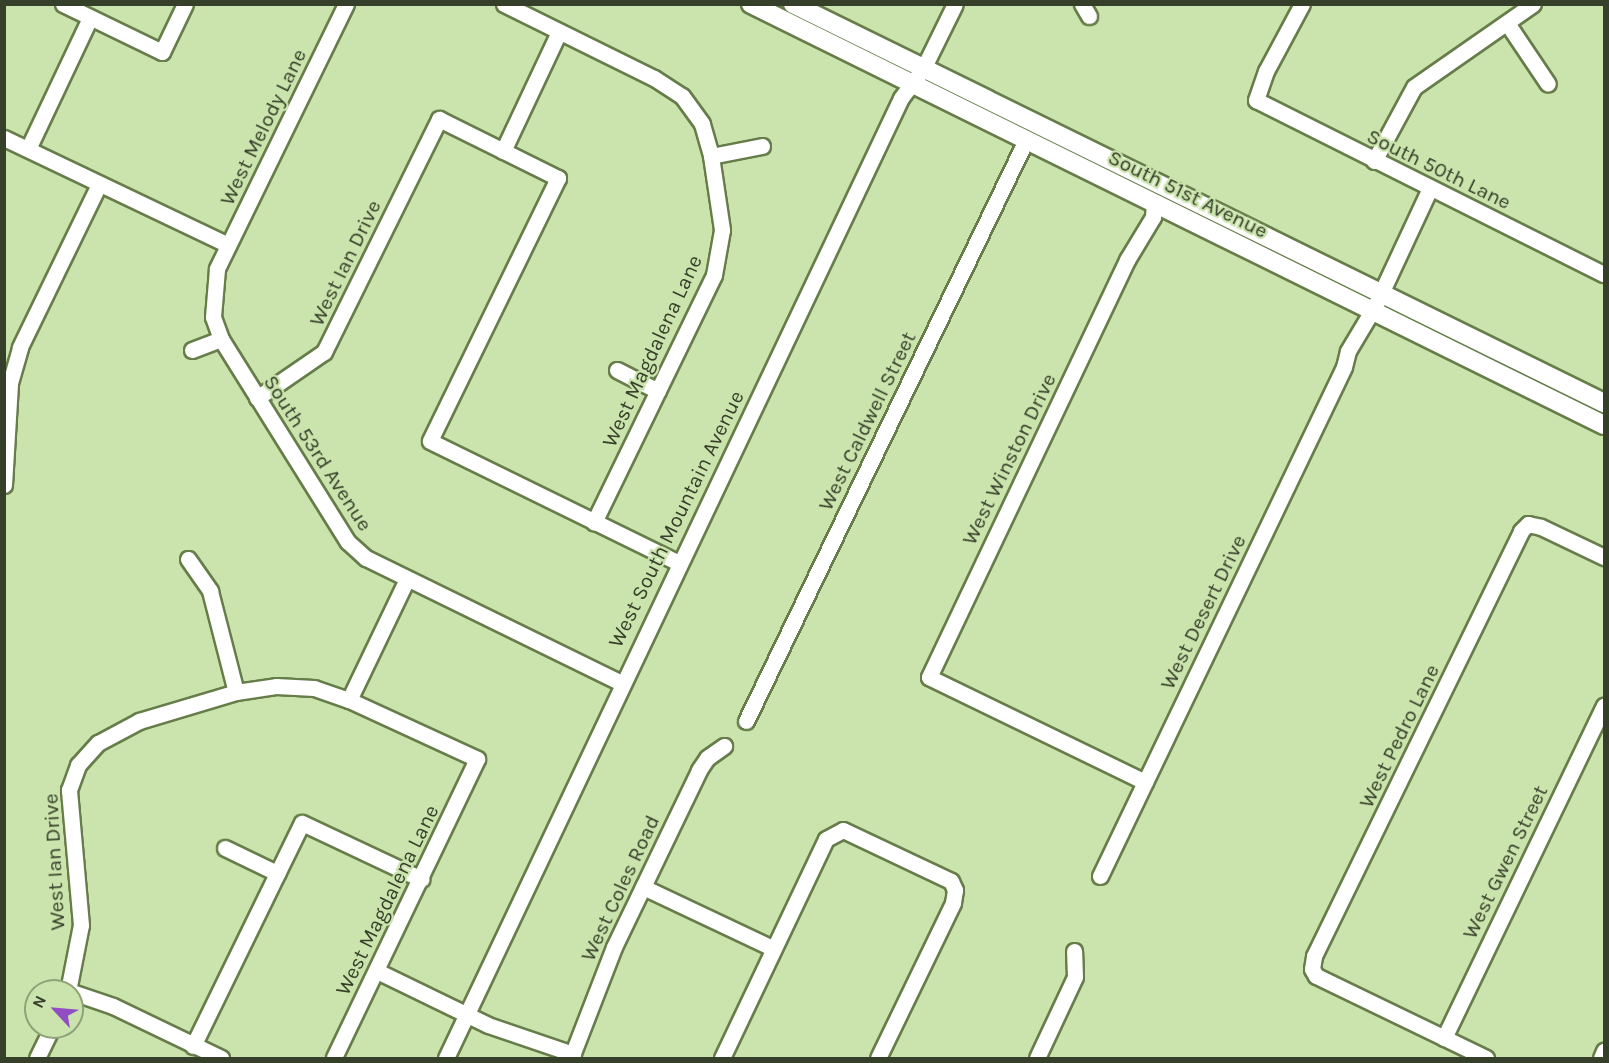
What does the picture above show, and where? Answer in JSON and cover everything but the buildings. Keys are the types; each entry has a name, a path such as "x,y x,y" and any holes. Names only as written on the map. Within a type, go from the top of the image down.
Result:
{"main road":[{"name":"South 51st Avenue","path":"751,4 1026,140 1158,194"},
{"name":"South 51st Avenue","path":"793,4 923,69 1158,194 1377,301 1605,403"},
{"name":"South 51st Avenue","path":"1377,301 1605,424"}],"street":[{"path":"63,4 162,52 185,4"},
{"name":"West Melody Lane","path":"217,269 346,4"},
{"name":"West Magdalena Lane","path":"504,4 654,78 682,96 702,124 711,156 722,230 721,251 714,275 594,522"},
{"name":"West South Mountain Avenue","path":"446,1059 679,562 909,83 923,69 955,4"},
{"name":"South 50th Lane","path":"1302,4 1266,71 1256,100 1374,161 1605,274"},
{"path":"1374,161 1414,87 1533,4"},
{"path":"28,149 90,18"},
{"path":"1507,23 1548,84"},
{"path":"559,32 502,151 558,178 430,441 679,562"},
{"name":"West Ian Drive","path":"257,398 324,352 439,119 502,151"},
{"path":"4,138 228,245"},
{"name":"West Caldwell Street","path":"746,721 1026,140"},
{"path":"711,156 762,146"},
{"path":"4,485 10,383 20,347 99,184"},
{"name":"West Desert Drive","path":"1100,876 1430,188"},
{"name":"West Winston Drive","path":"1145,782 929,677 1158,194"},
{"name":"South 53rd Avenue","path":"217,269 213,317 221,339 348,542 366,558 623,684"},
{"path":"192,350 221,339"},
{"path":"617,370 658,391"},
{"name":"West Pedro Lane","path":"1444,1038 1316,976 1312,969 1314,956 1521,531 1528,524 1605,557"},
{"path":"188,559 210,591 236,692"},
{"path":"350,700 407,579"},
{"name":"West Ian Drive","path":"72,979 81,925 69,790 78,765 98,743 139,721 236,692 276,686 314,688 350,700 477,759"},
{"name":"West Gwen Street","path":"1444,1038 1605,705"},
{"name":"West Coles Road","path":"572,1056 602,974 699,770 707,758 724,746"},
{"name":"West Magdalena Lane","path":"334,1059 477,759"},
{"path":"194,1046 302,823 421,879"},
{"path":"722,1059 772,948 826,839 833,832 843,830 951,881 955,890 953,903 878,1059"},
{"path":"225,848 277,873"},
{"path":"643,887 772,948"},
{"path":"1037,1059 1075,977 1074,951"},
{"path":"377,971 467,1014 572,1056"},
{"path":"84,996 114,1006 221,1059"},
{"path":"1444,1038 1486,1059"},
{"path":"37,1059 46,1039"},
{"path":"1601,1059 1605,1051"}]}
